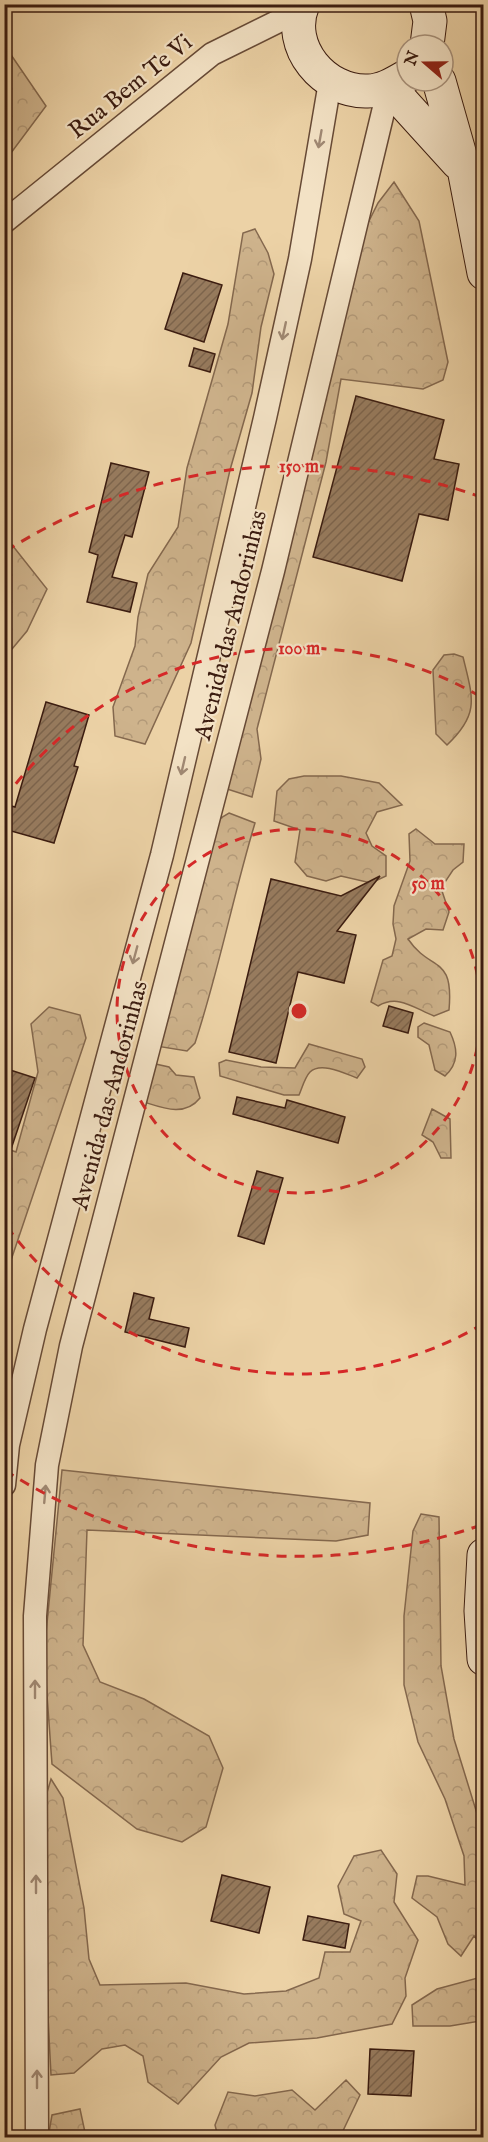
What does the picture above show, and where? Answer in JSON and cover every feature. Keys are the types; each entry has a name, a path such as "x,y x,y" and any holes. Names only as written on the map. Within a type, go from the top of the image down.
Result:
{"main road":[{"path":"426,4 430,21 429,33"},
{"path":"302,7 299,30 304,50 314,68 330,82 348,90 369,92 395,82"},
{"path":"407,93 464,169"},
{"path":"442,93 464,169 483,273"},
{"path":"483,1555 481,1611 483,1659"}],"street":[{"name":"Rua Bem Te Vi","path":"4,222 212,54 302,7"},
{"name":"Avenida das Andorinhas","path":"4,1485 8,1445 35,1329 162,855 265,418 300,259 330,82"},
{"name":"Avenida das Andorinhas","path":"37,2138 35,1616 47,1465 71,1346 395,93"}],"green space":[{"path":"5,46 46,106 4,161"},
{"path":"394,182 419,221 448,362 443,380 423,389 341,379 326,462 257,729 261,759 252,797 224,788 361,237 378,203"},
{"path":"255,229 268,253 274,274 261,327 252,393 230,470 191,643 145,744 115,736 113,707 135,646 138,617 148,574 178,527 187,468 228,324 243,233"},
{"path":"5,536 47,589 27,631 12,649 5,650"},
{"path":"454,654 463,657 471,705 465,724 447,745 436,734 433,670 444,655"},
{"path":"304,776 341,776 379,783 402,805 377,812 366,833 372,846 386,856 386,876 371,883 341,876 326,881 307,876 295,862 300,830 274,821 277,791 289,779"},
{"path":"229,813 255,823 195,1043 187,1051 156,1046 214,822"},
{"path":"416,829 435,844 464,844 463,862 453,870 441,888 449,912 443,930 426,929 408,939 425,957 439,966 448,980 449,1010 434,1016 399,1002 392,1001 378,1006 371,1002 383,960 392,956 396,939 393,924 394,906 410,861 409,834"},
{"path":"49,1007 80,1015 86,1038 5,1278 5,1148 16,1152 38,1072 31,1024"},
{"path":"424,1023 450,1032 453,1038 456,1050 455,1061 445,1076 435,1070 429,1045 418,1037 418,1027"},
{"path":"309,1044 362,1059 365,1067 357,1078 334,1069 315,1069 310,1072 299,1095 284,1095 220,1076 219,1063 226,1060 261,1067 295,1068"},
{"path":"151,1063 169,1067 176,1075 194,1077 200,1098 194,1104 181,1109 166,1108 144,1102"},
{"path":"432,1109 450,1119 451,1158 441,1158 433,1142 422,1135"},
{"path":"62,1470 370,1503 368,1535 336,1541 87,1530 83,1645 100,1682 144,1699 209,1736 223,1768 206,1827 182,1842 137,1829 52,1764 44,1654"},
{"path":"421,1514 439,1517 441,1666 454,1739 483,1833 483,1946 474,1936 461,1956 448,1944 437,1917 412,1898 417,1876 428,1876 465,1885 464,1856 445,1799 418,1742 404,1685 404,1616 413,1531"},
{"path":"51,1779 63,1798 84,1908 89,1959 100,1985 186,1983 244,1994 286,1991 319,1978 325,1952 350,1952 361,1921 344,1914 338,1886 354,1856 381,1850 397,1874 394,1902 418,1940 405,1978 406,1996 392,2024 317,2038 249,2043 221,2057 178,2104 148,2082 143,2056 125,2045 102,2049 74,2073 51,2075 47,1997 46,1796"},
{"path":"483,1953 483,2024 480,2021 450,2026 413,2026 412,2005 437,1989 478,1978"},
{"path":"346,2080 360,2095 340,2137 218,2137 215,2125 228,2092 255,2096 292,2090 315,2110"},
{"path":"80,2109 86,2137 48,2138 52,2115"}],"building":[{"path":"183,273 222,285 204,342 165,329"},
{"path":"194,348 215,354 210,372 189,366"},
{"path":"356,396 444,420 434,459 459,464 448,520 419,514 402,581 313,557"},
{"path":"111,463 149,472 132,537 125,535 112,577 137,583 130,612 87,602 98,555 89,552"},
{"path":"46,702 89,715 74,766 78,767 54,843 4,829 4,804 15,807"},
{"path":"380,876 337,931 356,935 344,983 298,972 276,1063 229,1052 271,879 341,896"},
{"path":"389,1006 413,1013 408,1033 383,1026"},
{"path":"4,1068 35,1078 8,1158 4,1157"},
{"path":"237,1097 285,1108 287,1100 345,1117 338,1143 233,1114"},
{"path":"257,1171 283,1178 264,1244 238,1236"},
{"path":"134,1293 154,1298 149,1319 189,1328 185,1347 125,1332"},
{"path":"222,1875 270,1887 259,1933 211,1921"},
{"path":"308,1916 349,1924 345,1948 303,1940"},
{"path":"370,2049 414,2051 411,2096 368,2094"}]}
